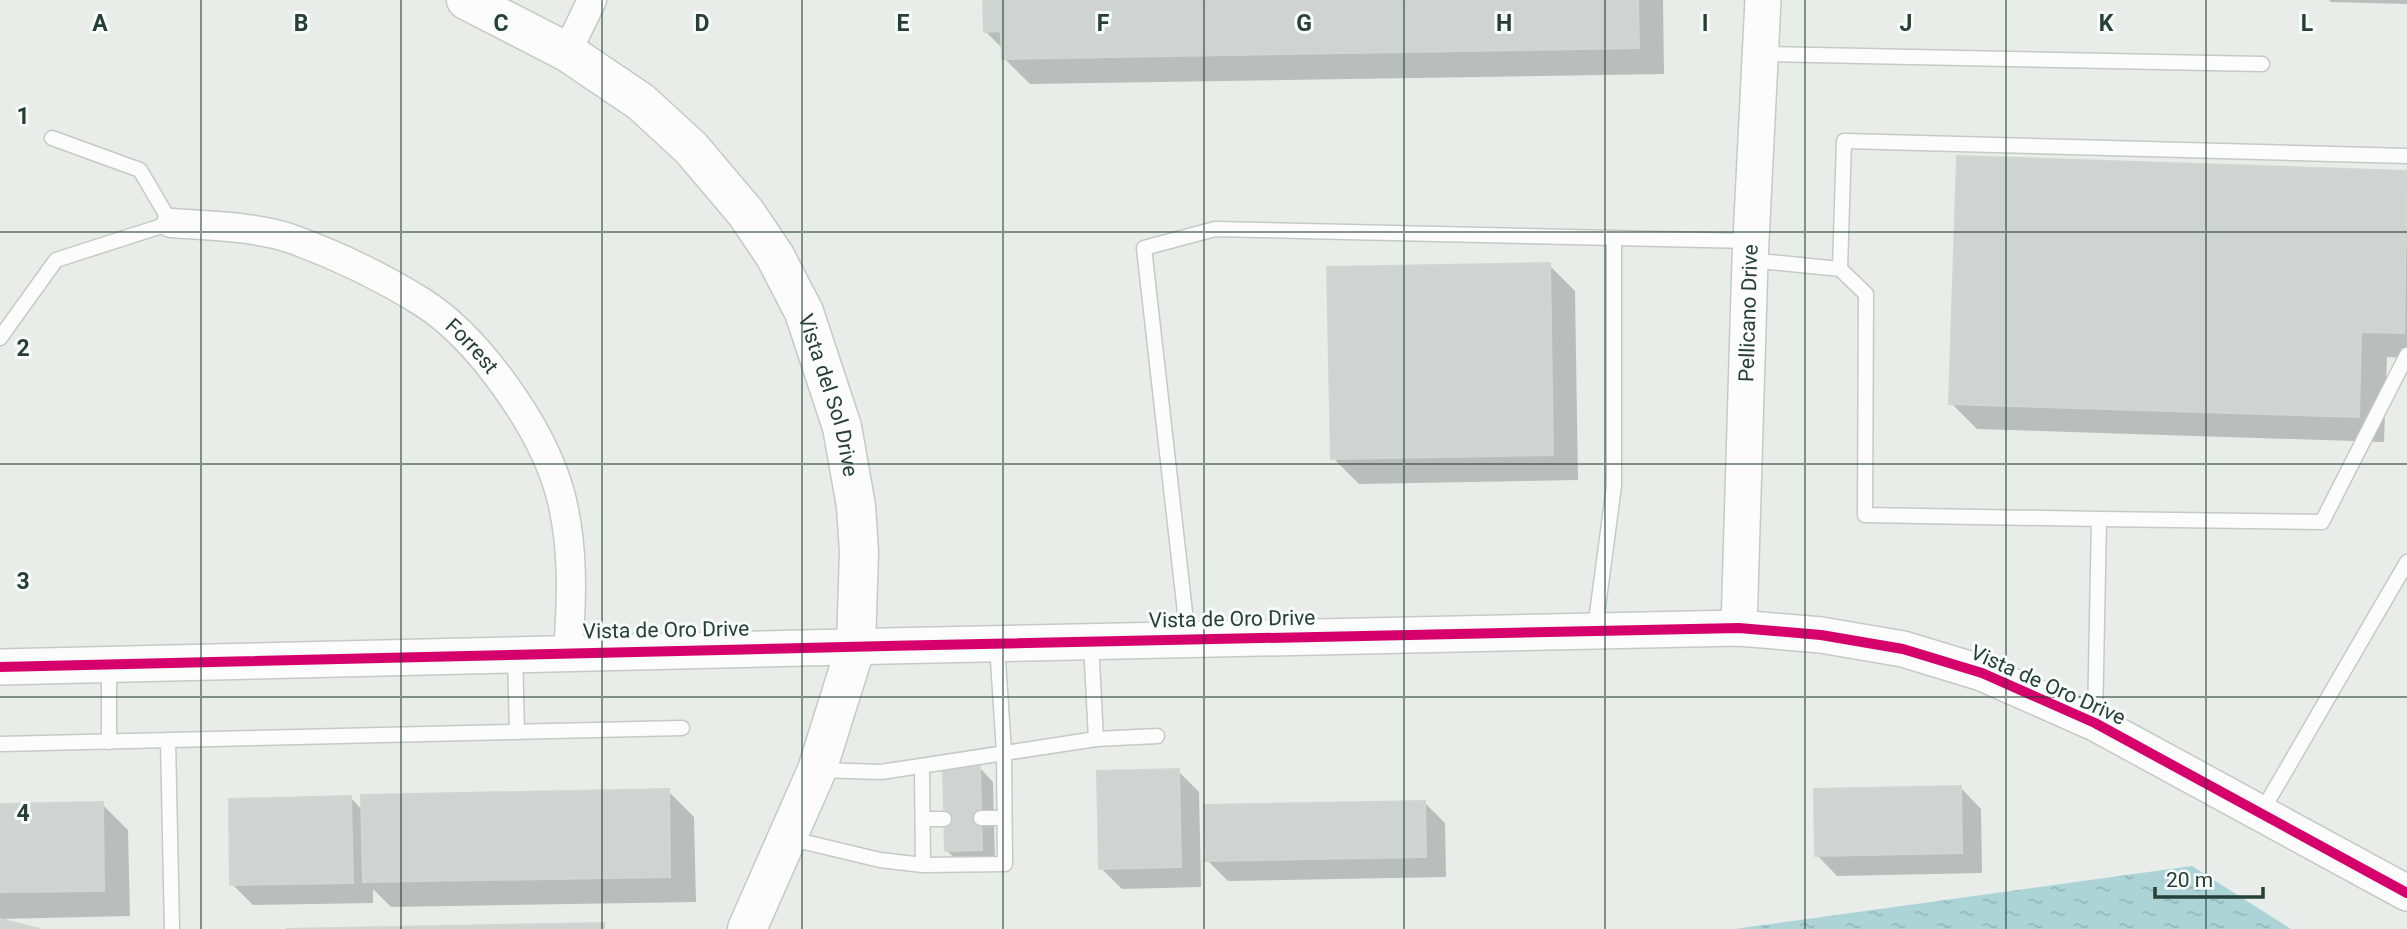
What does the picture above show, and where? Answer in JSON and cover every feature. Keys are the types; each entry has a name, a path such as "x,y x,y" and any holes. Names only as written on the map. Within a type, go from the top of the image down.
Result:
{"main road":[{"name":"Vista del Sol Drive","path":"466,0 567,52 641,102 691,148 746,214 775,256 804,312 842,427 856,506 859,552 856,646 817,770 747,929"}],"street":[{"path":"567,52 592,0"},
{"name":"Pellicano Drive","path":"1739,628 1751,250 1763,0"},
{"name":"Forrest","path":"171,223 239,227 291,239 370,273 423,303 450,325 492,369 529,420 560,494 569,545 572,587 569,652"},
{"name":"Vista de Oro Drive","path":"0,667 515,653 1739,628 1821,635 1903,649 1982,673 2095,723 2407,893"}],"lane":[{"path":"1762,54 2262,64"},
{"path":"0,338 56,260 171,223 140,170 52,138"},
{"path":"1840,269 1844,141 2407,156"},
{"path":"1188,639 1144,248 1214,229 1614,238 1751,250 1840,269 1866,294 1865,515 2322,522 2407,355"},
{"path":"1595,631 1614,486 1614,238"},
{"path":"2095,723 2099,519"},
{"path":"2261,813 2407,562"},
{"path":"1091,642 1096,738"},
{"path":"787,838 880,860 923,865 1005,864 1004,752 997,645"},
{"path":"515,653 517,732"},
{"path":"109,664 109,741"},
{"path":"0,744 681,728"},
{"path":"817,770 881,772 922,768 1096,738 1157,737"},
{"path":"168,740 172,929"},
{"path":"922,768 923,865"},
{"path":"981,818 1004,818"},
{"path":"923,819 944,819"}],"water":[{"path":"2192,866 2291,929 1734,929"}],"building":[{"path":"983,0 1638,0 1639,48 1002,59 1001,31 984,32"},
{"path":"1957,156 2407,171 2404,333 2361,332 2359,417 1949,404"},
{"path":"1550,263 1553,455 1331,459 1327,267"},
{"path":"980,766 982,850 945,851 943,767"},
{"path":"1179,769 1181,867 1099,869 1097,771"},
{"path":"1961,786 1962,853 1815,856 1814,789"},
{"path":"669,789 670,877 363,882 361,795"},
{"path":"351,796 353,883 230,885 229,799"},
{"path":"1425,801 1426,857 1205,861 1204,805"},
{"path":"103,802 104,891 0,892 0,804"},
{"path":"0,919 40,929 0,929"},
{"path":"604,923 604,929 286,929"}],"cycle path":[{"path":"0,667 1739,628 1821,635 1903,649 1982,673 2095,723 2407,893"}]}
